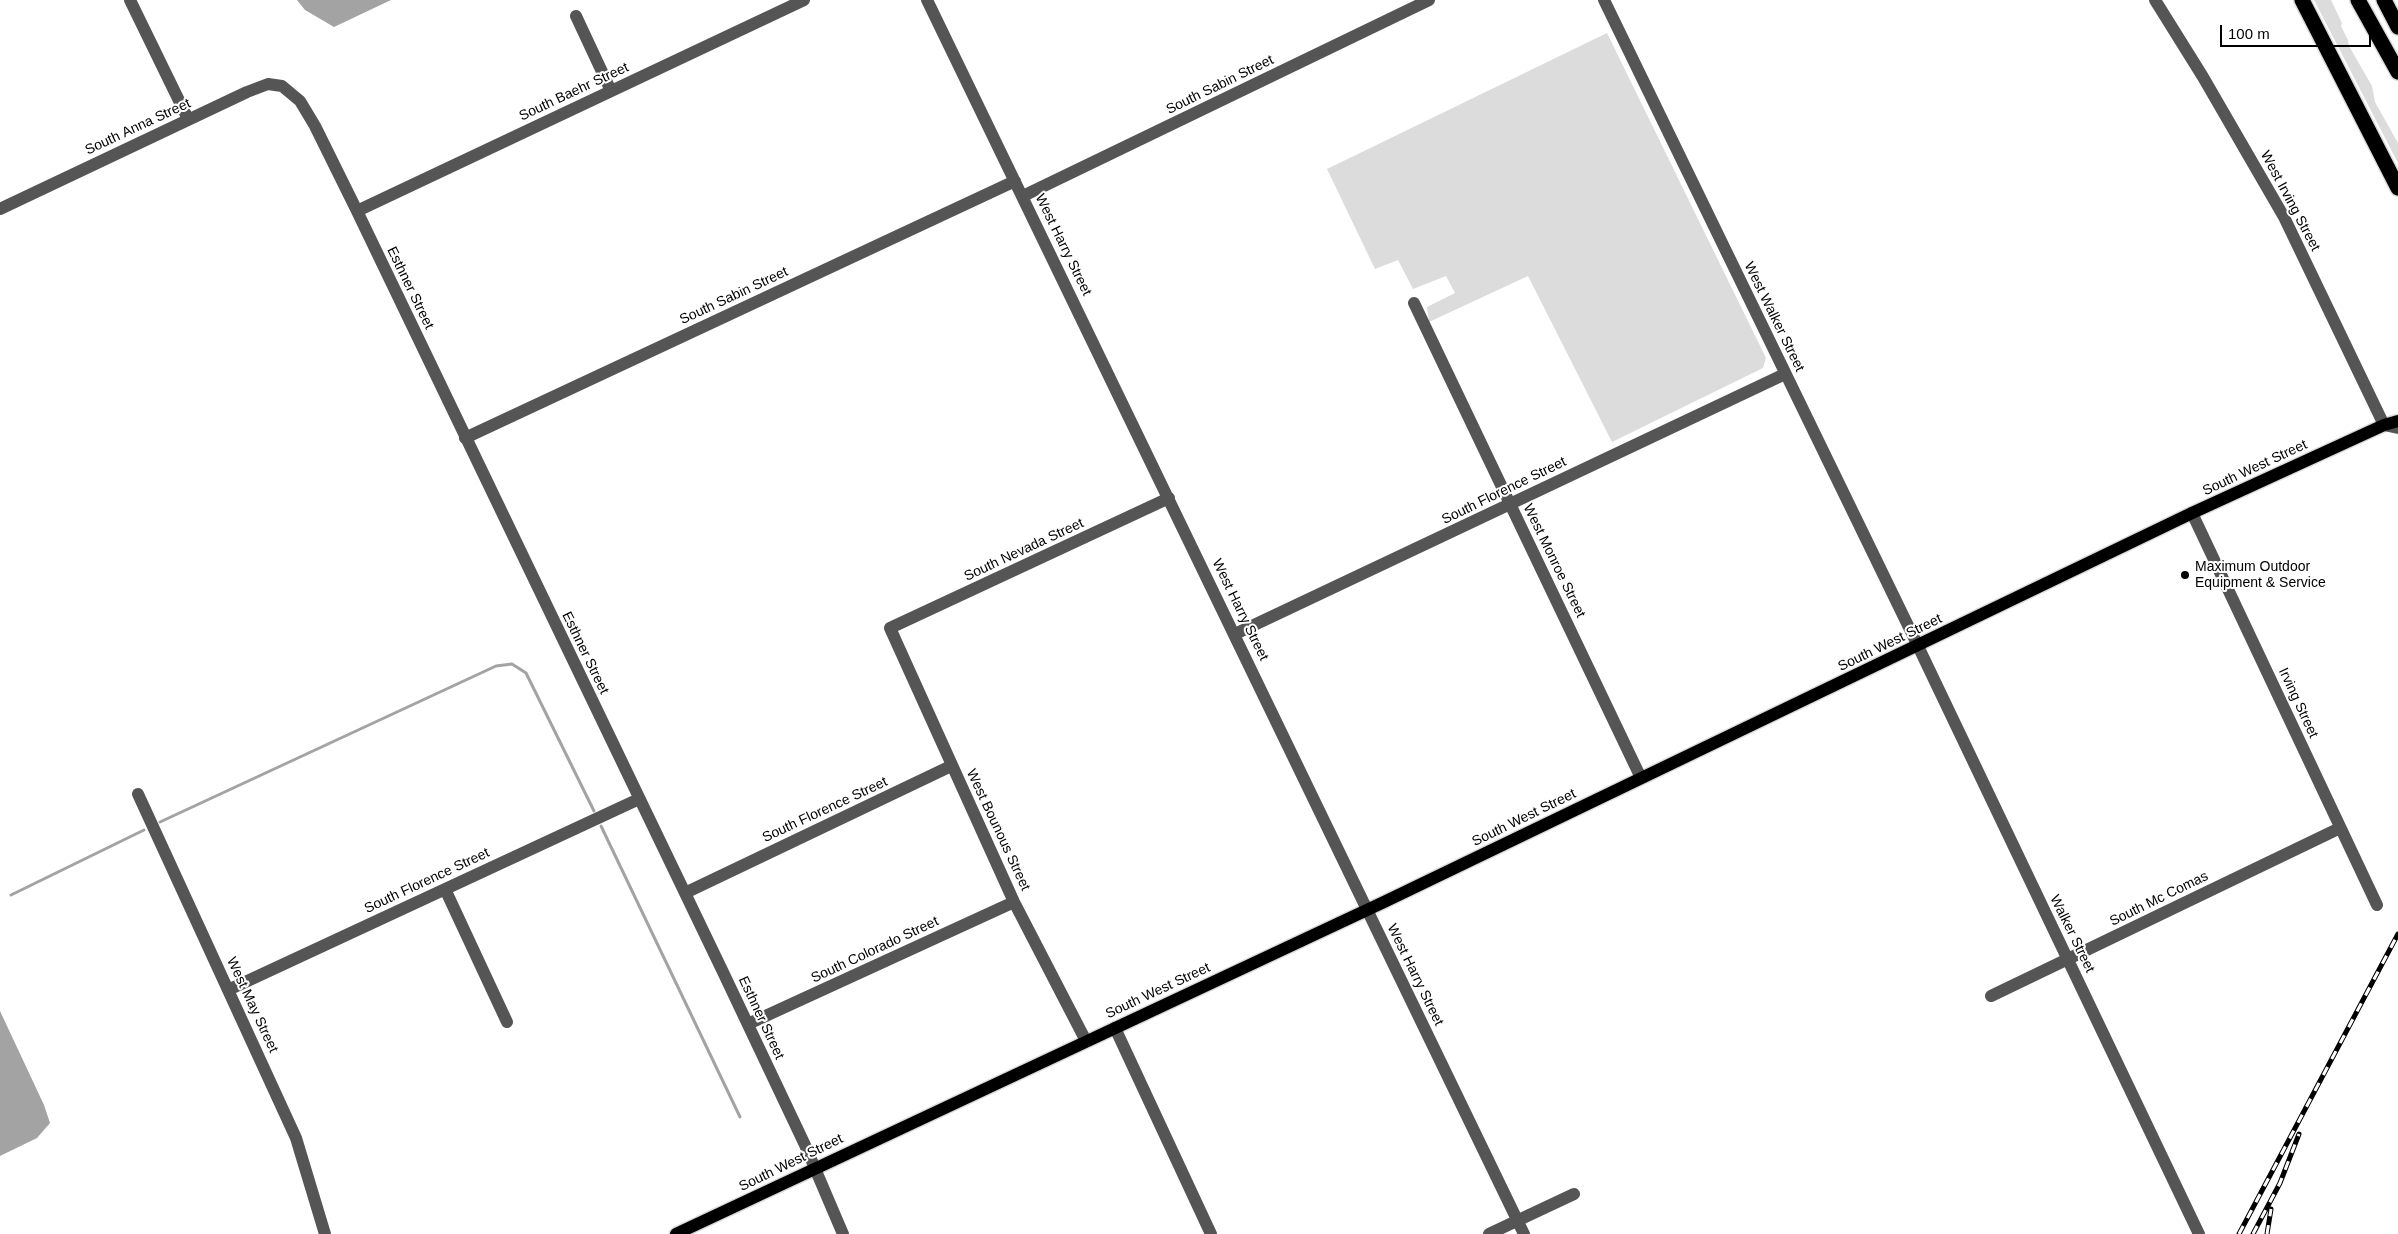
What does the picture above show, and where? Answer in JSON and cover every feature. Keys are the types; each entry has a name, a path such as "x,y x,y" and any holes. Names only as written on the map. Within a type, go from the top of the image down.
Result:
{"highway":[{"path":"2358,0 2398,71"},
{"path":"2363,0 2398,71"},
{"path":"2384,0 2398,27"},
{"path":"2304,3 2398,188"}],"main road":[{"name":"South West Street","path":"2384,425 2398,413"},
{"name":"South West Street","path":"676,1234 815,1167 1367,910 2192,514 2384,425 2398,421"}],"street":[{"path":"130,0 188,119"},
{"name":"South Baehr Street","path":"356,211 804,0"},
{"name":"West Harry Street","path":"927,0 1524,1234"},
{"name":"South Sabin Street","path":"1023,196 1429,0"},
{"name":"West Walker Street","path":"1604,0 1784,374 1918,646"},
{"name":"West Irving Street","path":"2155,0 2203,77 2284,217 2384,425"},
{"path":"576,16 611,91"},
{"name":"South Anna Street","path":"0,209 247,92 268,84 282,86 290,91"},
{"name":"Esthner Street","path":"290,91 300,101 315,126 748,1024 815,1167 843,1234"},
{"name":"South Sabin Street","path":"465,438 1016,181"},
{"name":"West Monroe Street","path":"1414,303 1641,778"},
{"name":"South Florence Street","path":"1235,634 1784,374"},
{"path":"2384,425 2398,428"},
{"name":"South Nevada Street","path":"890,628 1169,498"},
{"name":"Irving Street","path":"2192,514 2377,905"},
{"name":"West Bounous Street","path":"890,628 1014,902 1086,1041"},
{"name":"Walker Street","path":"1918,646 2199,1234"},
{"name":"South Florence Street","path":"685,893 951,766"},
{"name":"West May Street","path":"138,794 296,1138 325,1234"},
{"name":"South Florence Street","path":"228,990 639,799"},
{"name":"South Mc Comas","path":"1992,996 2340,828"},
{"path":"445,889 507,1022"},
{"name":"South Colorado Street","path":"748,1024 1014,902"},
{"path":"1115,1028 1211,1234"},
{"path":"1489,1234 1574,1194"}],"shaded area":[{"path":"297,0 391,0 334,27 305,10"},
{"path":"2314,0 2331,0 2342,23 2341,26 2349,46 2372,86 2375,102 2398,143 2398,163"},
{"path":"1607,33 1766,358 1763,368 1612,442 1528,276 1429,322 1427,307 1455,293 1446,276 1413,289 1398,260 1375,269 1327,169"},
{"path":"0,1011 44,1105 50,1123 37,1138 0,1156"}],"waterway":[{"path":"160,822 496,666 512,664 526,673 594,811"},
{"path":"601,826 740,1117"},
{"path":"11,895 144,830"}],"railway":[{"path":"2239,1234 2398,934"},
{"path":"2253,1234 2280,1183 2299,1134"},
{"path":"2267,1234 2271,1209"}],"place":[{"name":"Maximum Outdoor Equipment & Service","path":"2185,575"}]}
